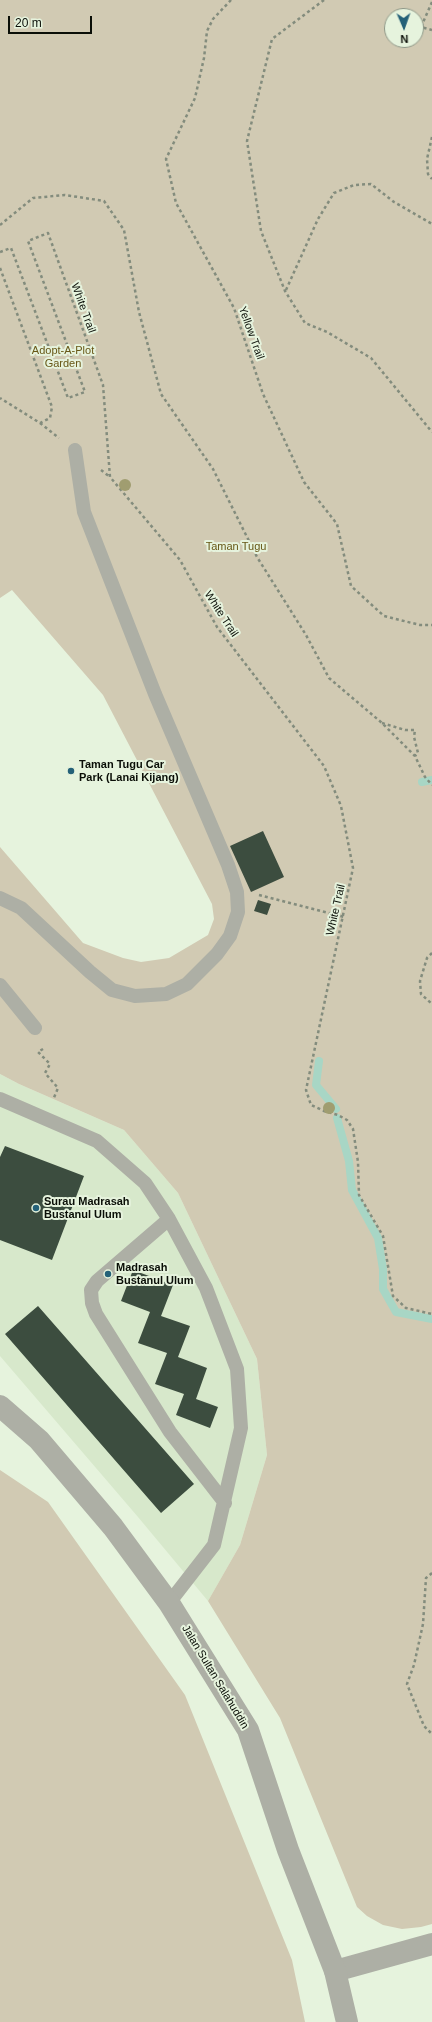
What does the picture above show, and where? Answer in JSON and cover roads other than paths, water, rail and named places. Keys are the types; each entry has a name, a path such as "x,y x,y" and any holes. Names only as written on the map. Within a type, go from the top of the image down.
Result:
{"street":[{"name":"Jalan Sultan Salahuddin","path":"0,1406 39,1440 113,1527 169,1603 248,1730 288,1850 335,1971 347,2022"},
{"path":"335,1971 432,1944"}],"lane":[{"path":"0,898 21,908 90,972 112,990 135,996 166,994 187,984 213,958 230,936 238,912 237,892 228,865 155,694 84,512 75,450"},
{"path":"0,985 35,1028"},
{"path":"0,1099 97,1141 145,1183 169,1218 206,1288 237,1369 241,1428 225,1503 214,1545 169,1603"},
{"path":"169,1218 97,1281 91,1290 92,1303 96,1314 170,1432 225,1503"}],"waterway":[{"path":"422,782 432,780"},
{"path":"319,1061 316,1085 336,1109"},
{"path":"337,1118 349,1161 352,1190 378,1238 383,1269 383,1289 396,1312 432,1319"}],"place":[{"name":"Taman Tugu Car Park (Lanai Kijang)","path":"71,771"},
{"name":"Surau Madrasah Bustanul Ulum","path":"36,1208"},
{"name":"Madrasah Bustanul Ulum","path":"108,1274"}],"park label":[{"name":"Adopt-A-Plot Garden","path":"63,357"},
{"name":"Taman Tugu","path":"236,547"}]}
